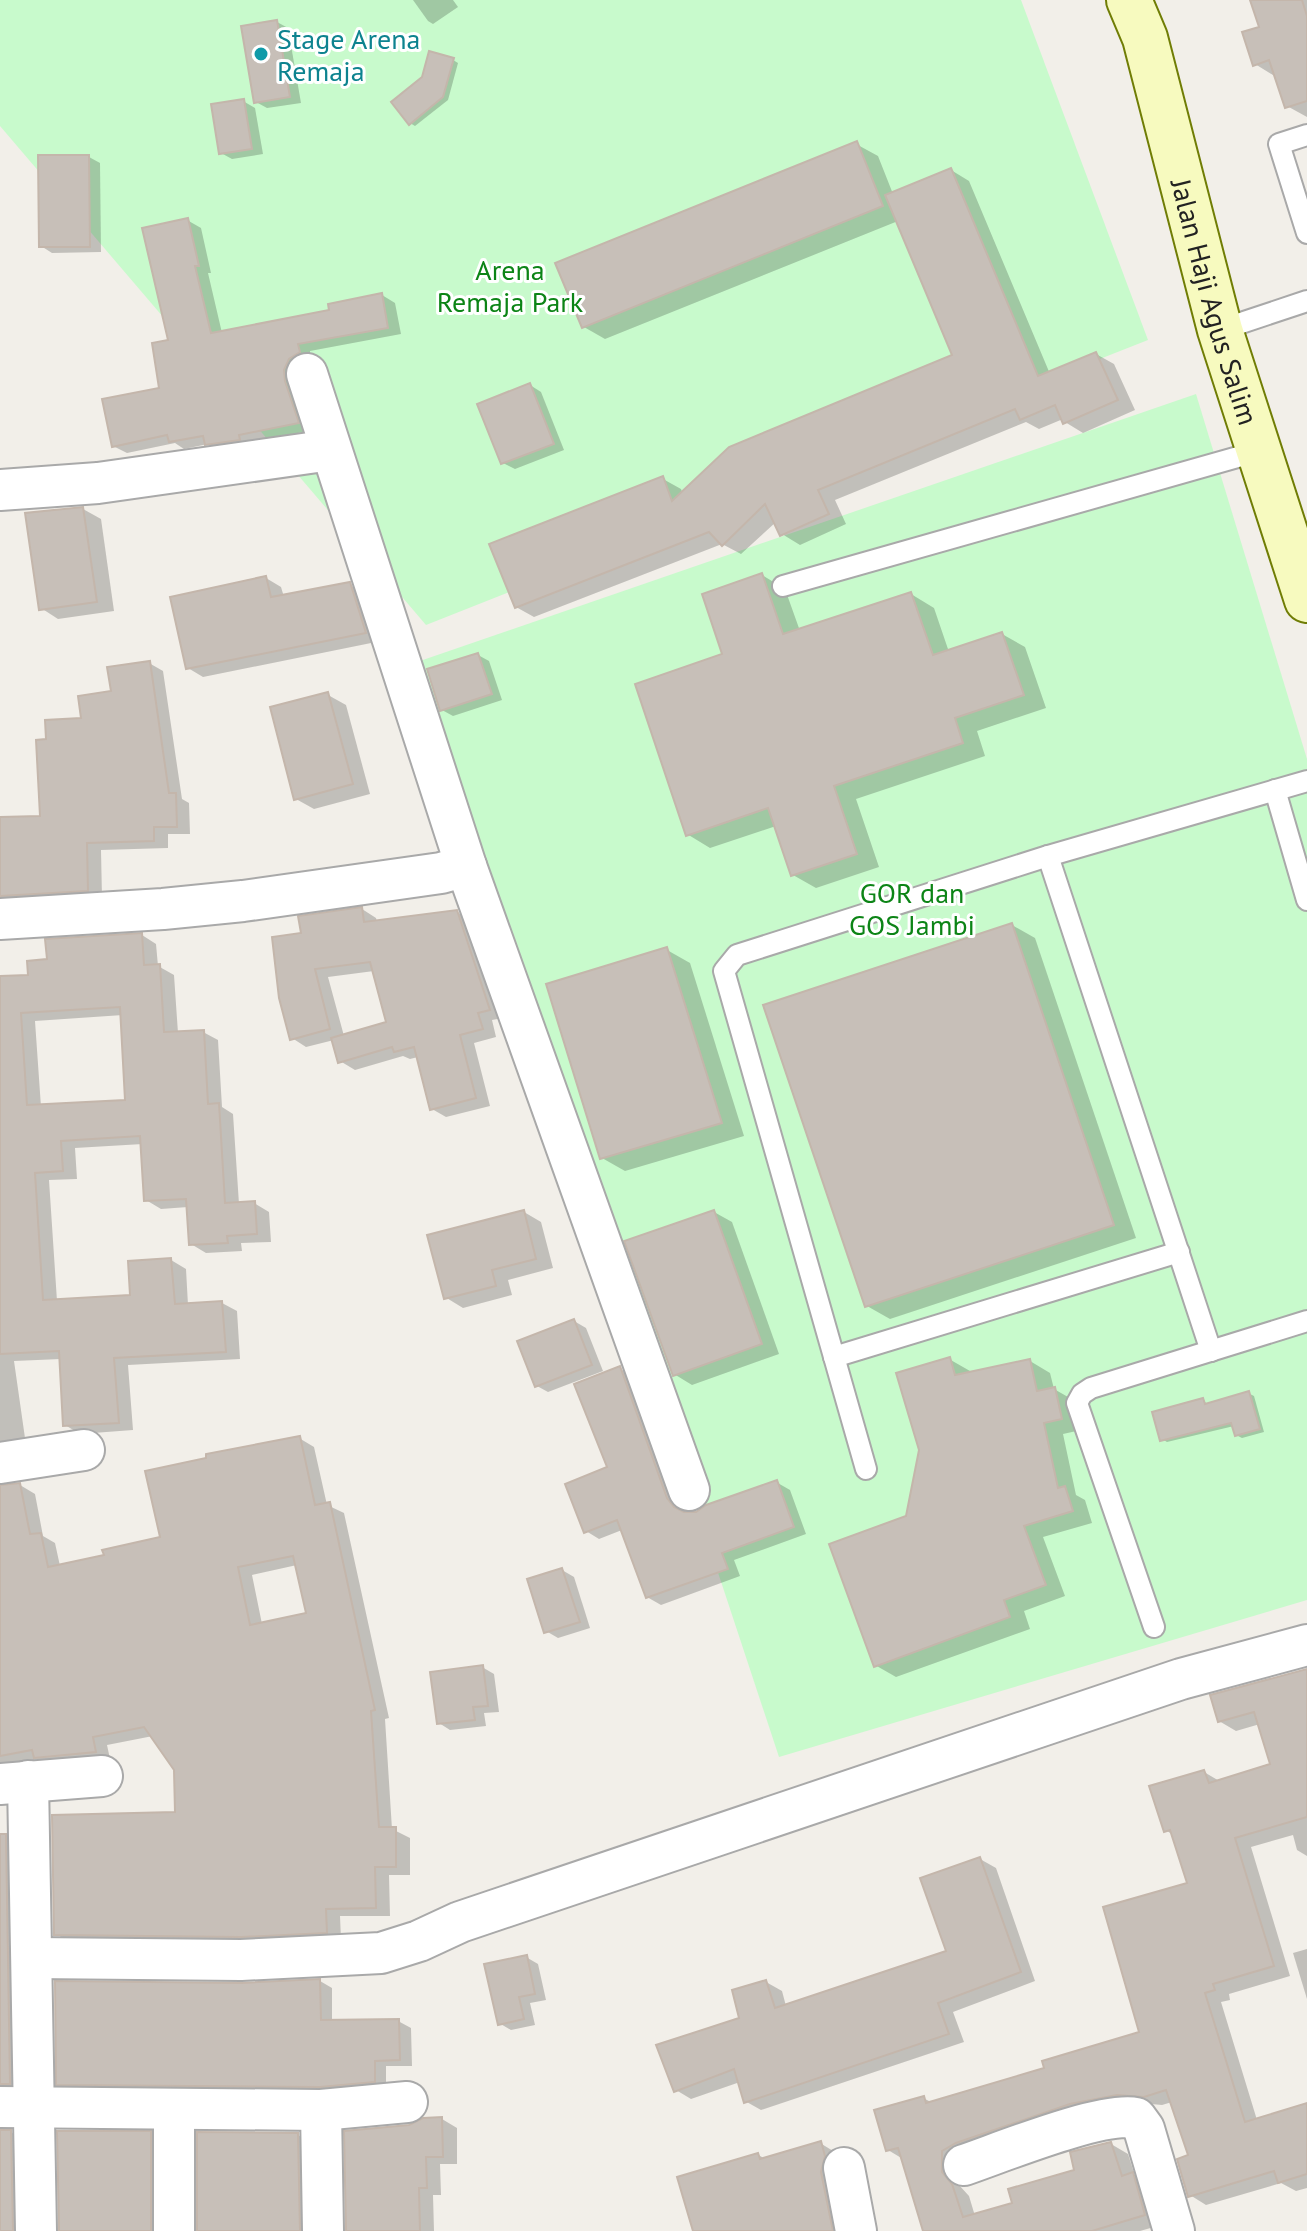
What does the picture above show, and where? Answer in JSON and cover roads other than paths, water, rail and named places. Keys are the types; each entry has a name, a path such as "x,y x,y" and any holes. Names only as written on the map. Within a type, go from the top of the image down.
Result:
{"main road":[{"name":"Jalan Haji Agus Salim","path":"1129,0 1145,38 1220,330 1307,600"}],"street":[{"path":"307,374 466,866 689,1490"},
{"path":"0,490 98,483 331,450"},
{"path":"0,919 243,901 441,873 466,866"},
{"path":"0,1463 84,1450"},
{"path":"33,1958 241,1960 381,1953 475,1917 1151,1689 1307,1645"},
{"path":"36,2231 18,2107 33,1958 14,1783 102,1776"},
{"path":"18,2107 321,2110 407,2102"},
{"path":"174,2109 174,2231"},
{"path":"321,2110 323,2231"},
{"path":"964,2165 1072,2128 1125,2116 1136,2118 1144,2129 1174,2231"},
{"path":"844,2168 856,2231"}],"lane":[{"path":"1307,135 1279,144 1307,233"},
{"path":"1220,330 1307,301"},
{"path":"783,586 1259,451"},
{"path":"866,1469 724,971 737,955 1048,856 1307,781"},
{"path":"1275,790 1307,900"},
{"path":"1048,856 1211,1351"},
{"path":"834,1357 1179,1252"},
{"path":"1154,1627 1077,1403 1082,1394 1091,1388 1307,1321"}],"place":[{"name":"Stage Arena Remaja","path":"261,54"}],"park label":[{"name":"Arena Remaja Park","path":"510,285"},
{"name":"GOR dan GOS Jambi","path":"912,908"}]}
